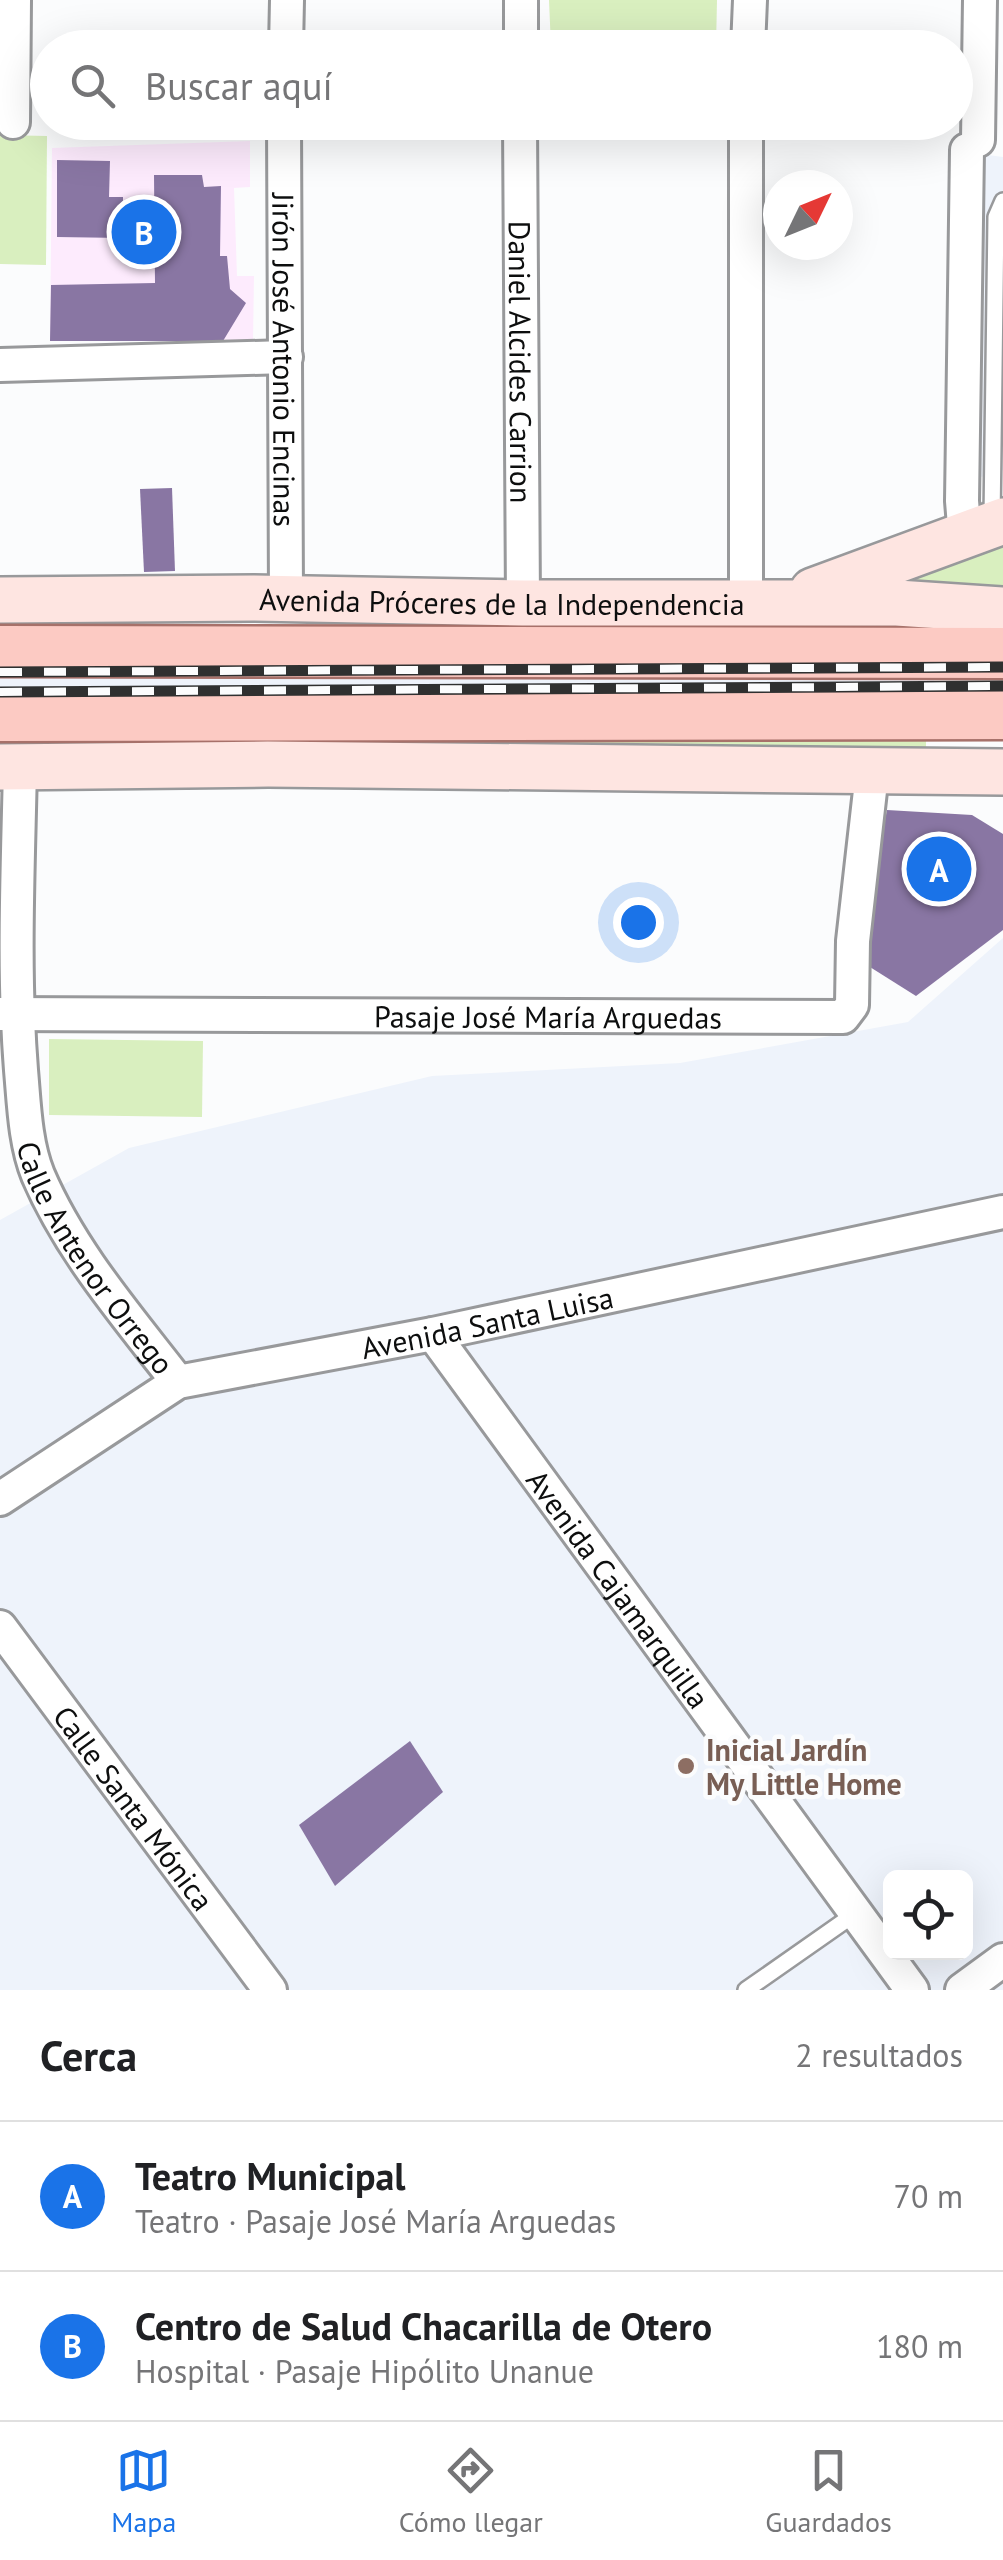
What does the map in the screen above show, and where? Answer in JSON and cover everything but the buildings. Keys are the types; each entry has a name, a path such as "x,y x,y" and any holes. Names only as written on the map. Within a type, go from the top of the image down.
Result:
{"main road":[{"path":"761,602 987,528"},
{"name":"Avenida Próceres de la Independencia","path":"0,600 896,603 1003,610"},
{"name":"Avenida Próceres de la Independencia","path":"0,651 1003,653"},
{"path":"0,716 1003,714"},
{"path":"10,766 268,764 1003,772"}],"street":[{"path":"13,122 14,0"},
{"path":"286,30 287,0"},
{"path":"521,0 521,30"},
{"path":"749,30 750,0"},
{"path":"973,127 980,0"},
{"name":"Jirón José Antonio Encinas","path":"284,140 286,598"},
{"name":"Daniel Alcides Carrion","path":"520,140 522,603"},
{"path":"747,140 761,602"},
{"path":"972,140 962,501 987,528"},
{"path":"0,365 286,356"},
{"name":"Calle Antenor Orrego","path":"10,766 8,1014 36,1171 92,1272 178,1382"},
{"name":"Pasaje José María Arguedas","path":"8,1014 843,1018 852,1005 853,941 872,773"},
{"name":"Avenida Santa Luisa","path":"0,1498 178,1382 433,1334 1003,1212"},
{"name":"Avenida Cajamarquilla","path":"433,1334 912,1990"},
{"name":"Calle Santa Mónica","path":"0,1627 270,1990"},
{"path":"962,1990 1003,1960"}],"lane":[{"path":"987,528 996,217 1003,201"},
{"path":"746,1990 856,1914"}],"shaded area":[{"path":"250,141 250,187 234,188 237,276 254,276 253,341 50,341 52,148"},
{"path":"980,154 1003,157 1003,470 978,478"},
{"path":"0,667 934,667 934,703 0,703"},
{"path":"1003,938 1003,1990 0,1990 0,1220 129,1148 432,1076 680,1063 908,1022"}],"green space":[{"path":"549,0 717,0 716,30 550,30"},
{"path":"0,135 47,140 46,265 0,264"},
{"path":"1003,536 1003,601 866,585"},
{"path":"0,730 926,734 926,752 0,757"},
{"path":"49,1039 203,1041 202,1117 49,1115"}],"railway":[{"path":"0,672 1003,667"},
{"path":"0,692 1003,686"}],"place":[{"name":"Centro de Salud Chacarilla de Otero","path":"144,232"},
{"name":"Teatro Municipal","path":"939,869"},
{"name":"Inicial Jardín My Little Home","path":"686,1766"}]}
